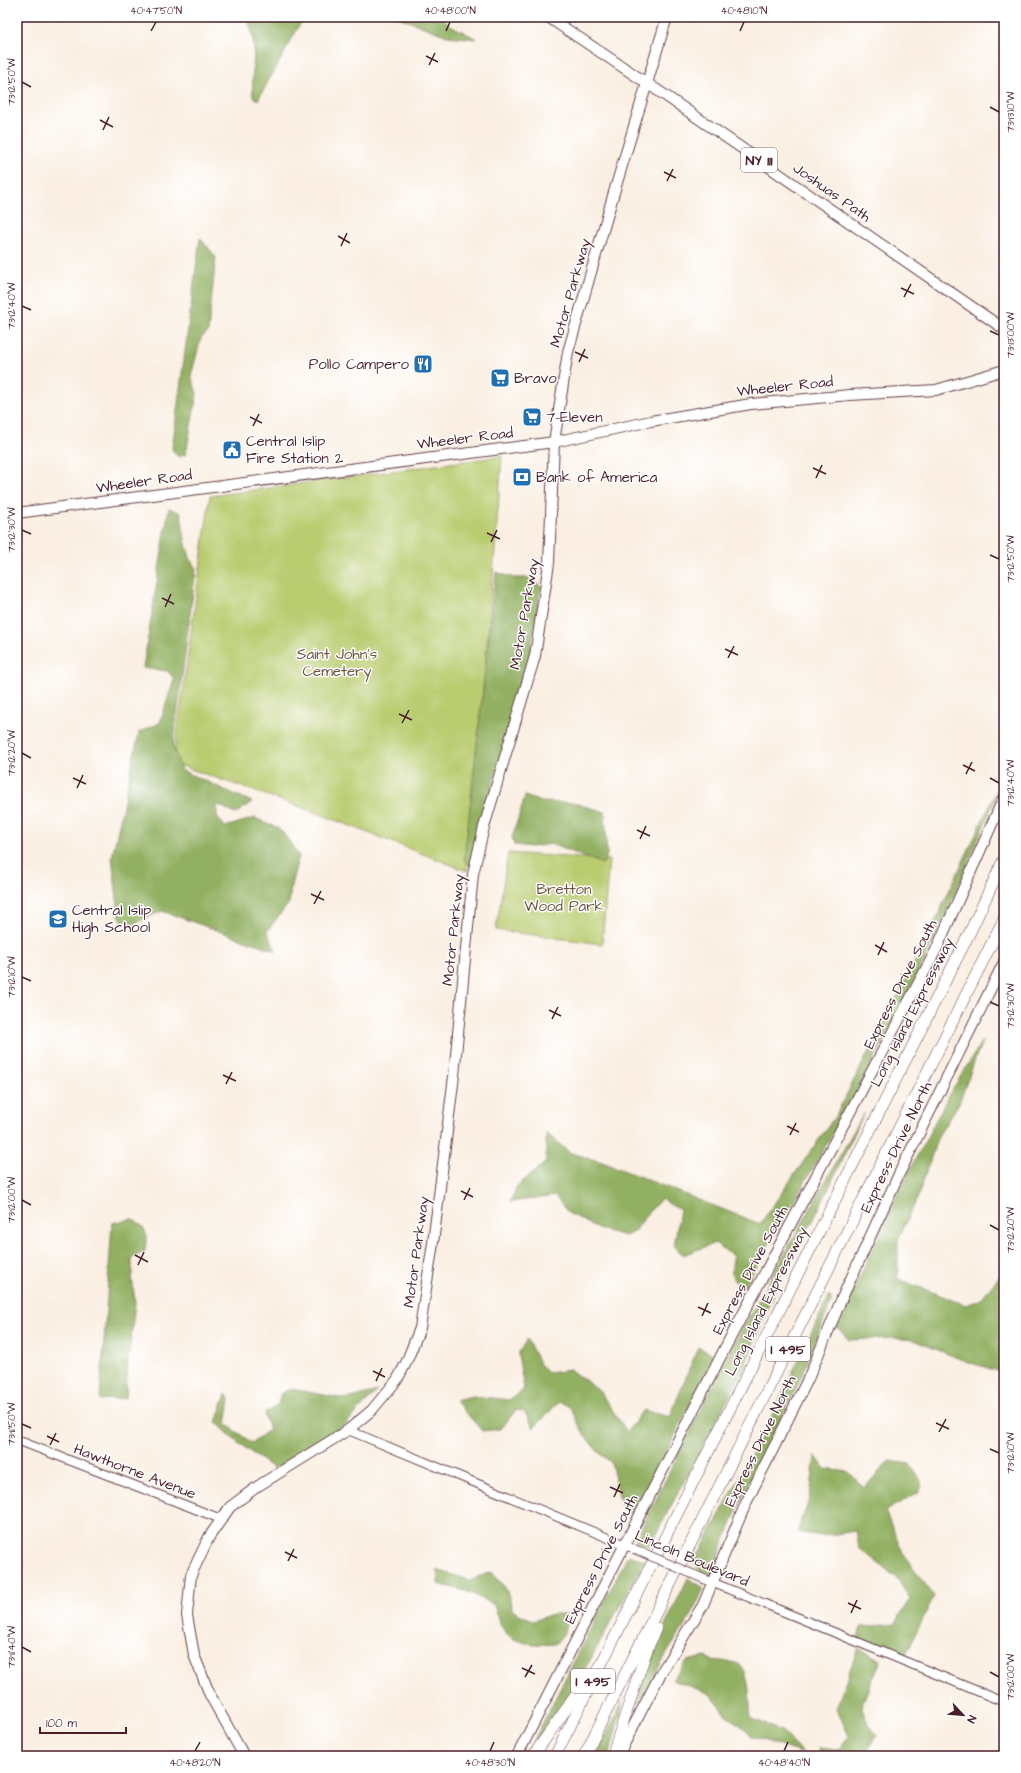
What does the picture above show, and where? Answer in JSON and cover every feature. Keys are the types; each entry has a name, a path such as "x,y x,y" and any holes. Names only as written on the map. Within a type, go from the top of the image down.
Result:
{"highway":[{"name":"Long Island Expressway","path":"555,1756 966,938 1004,859"},
{"name":"I 495","path":"584,1756 1004,919"},
{"path":"612,1756 645,1655 691,1545"},
{"path":"534,1756 571,1704 631,1605"}],"main road":[{"name":"Joshuas Path","path":"548,17 1003,328"},
{"name":"Motor Parkway","path":"244,1756 202,1678 194,1656 187,1615 191,1575 209,1537 221,1519 240,1499 348,1430 372,1410 397,1380 406,1363 420,1328 454,1076 473,874 484,827 503,768 535,656 549,563 554,442 568,352 646,83 667,17"},
{"name":"Wheeler Road","path":"17,513 554,442 727,407 850,395 936,390 985,374 1004,366"},
{"name":"Wheeler Road","path":"985,374 1004,370"},
{"name":"Express Drive South","path":"518,1756 630,1547 725,1348 936,950 1004,797"},
{"name":"Express Drive North","path":"618,1756 661,1673 703,1605 708,1581 808,1379 842,1298 899,1174 1004,962"}],"street":[{"name":"Lincoln Boulevard","path":"348,1430 708,1581 1004,1702"},
{"name":"Hawthorne Avenue","path":"17,1440 221,1519"}],"green space":[{"path":"246,17 304,17 258,100 253,97 254,46 253,36"},
{"path":"398,17 441,17 450,25 477,39 447,36"},
{"path":"200,238 216,257 208,332 201,338 191,376 197,393 186,454 178,457 172,449"},
{"name":"Saint John's Cemetery","path":"502,456 492,589 467,871 309,810 173,763 210,496"},
{"path":"169,508 181,513 187,549 196,569 173,746 181,770 252,802 235,814 217,804 217,816 225,827 255,818 278,828 299,856 291,885 289,903 267,931 276,951 162,911 131,925 124,924 119,915 112,857 139,732 160,723 174,679 168,671 143,668"},
{"path":"496,572 514,578 529,578 541,587 530,654 470,865 464,860"},
{"path":"1004,775 1004,779 935,938 882,1045 743,1289 733,1278 733,1256 715,1243 683,1255 674,1246 680,1210 661,1199 647,1214 635,1231 626,1236 602,1230 568,1213 555,1196 510,1202 517,1186 546,1162 546,1133 569,1152 605,1163 760,1224 836,1115 924,944"},
{"path":"525,796 541,802 574,803 605,812 607,855 603,864 551,844 531,847 514,845 512,838"},
{"name":"Bretton Wood Park","path":"508,853 609,860 602,944 496,930"},
{"path":"982,1041 959,1103 938,1136 918,1197 898,1239 898,1279 966,1305 980,1300 1004,1271 1004,1333 1000,1342 1004,1343 1004,1373 968,1362 913,1340 893,1338 849,1340 837,1327 901,1187 947,1099"},
{"path":"864,1113 814,1219 778,1280 743,1371 649,1547 635,1541 731,1349"},
{"path":"132,1219 144,1228 146,1240 145,1251 132,1258 135,1303 127,1372 126,1398 100,1400 112,1223"},
{"path":"829,1296 832,1300 802,1376 741,1500 711,1575 701,1572 694,1563 766,1428"},
{"path":"527,1339 539,1363 548,1373 570,1370 598,1389 627,1432 643,1410 670,1417 698,1347 715,1356 633,1518 625,1510 620,1501 611,1462 600,1454 584,1435 570,1407 560,1402 534,1428 524,1411 516,1410 501,1429 482,1431 455,1400 473,1396 509,1400 524,1389 518,1354"},
{"path":"291,1389 346,1399 377,1391 345,1425 274,1469 237,1442 216,1422 226,1394 230,1399 226,1424 252,1443 269,1430 264,1414 278,1405 281,1393"},
{"path":"815,1455 825,1469 849,1472 864,1488 889,1461 910,1464 923,1484 919,1492 885,1511 904,1555 934,1596 905,1656 858,1638 861,1627 895,1624 910,1599 897,1578 859,1548 856,1531 822,1536 797,1532 810,1498"},
{"path":"628,1555 645,1560 582,1675 528,1752"},
{"path":"437,1570 469,1580 492,1572 507,1590 513,1611 534,1621 552,1614 570,1614 565,1632 555,1644 533,1644 519,1641 507,1634 501,1627 494,1605 466,1591 438,1584"},
{"path":"688,1578 704,1588 691,1616 667,1653 627,1725 661,1634"},
{"path":"858,1648 881,1660 861,1706 866,1719 877,1736 864,1756 821,1756 819,1748 838,1750 849,1736 836,1708"},
{"path":"705,1657 712,1660 739,1663 746,1674 748,1681 751,1718 781,1731 804,1754 752,1736 726,1714 709,1693 672,1680 687,1661"},
{"path":"625,1697 609,1756 596,1756"}],"place":[{"name":"Pollo Campero","path":"423,364"},
{"name":"Bravo","path":"500,378"},
{"name":"7-Eleven","path":"532,417"},
{"name":"Central Islip Fire Station 2","path":"232,450"},
{"name":"Bank of America","path":"522,477"},
{"name":"Central Islip High School","path":"58,919"}]}
